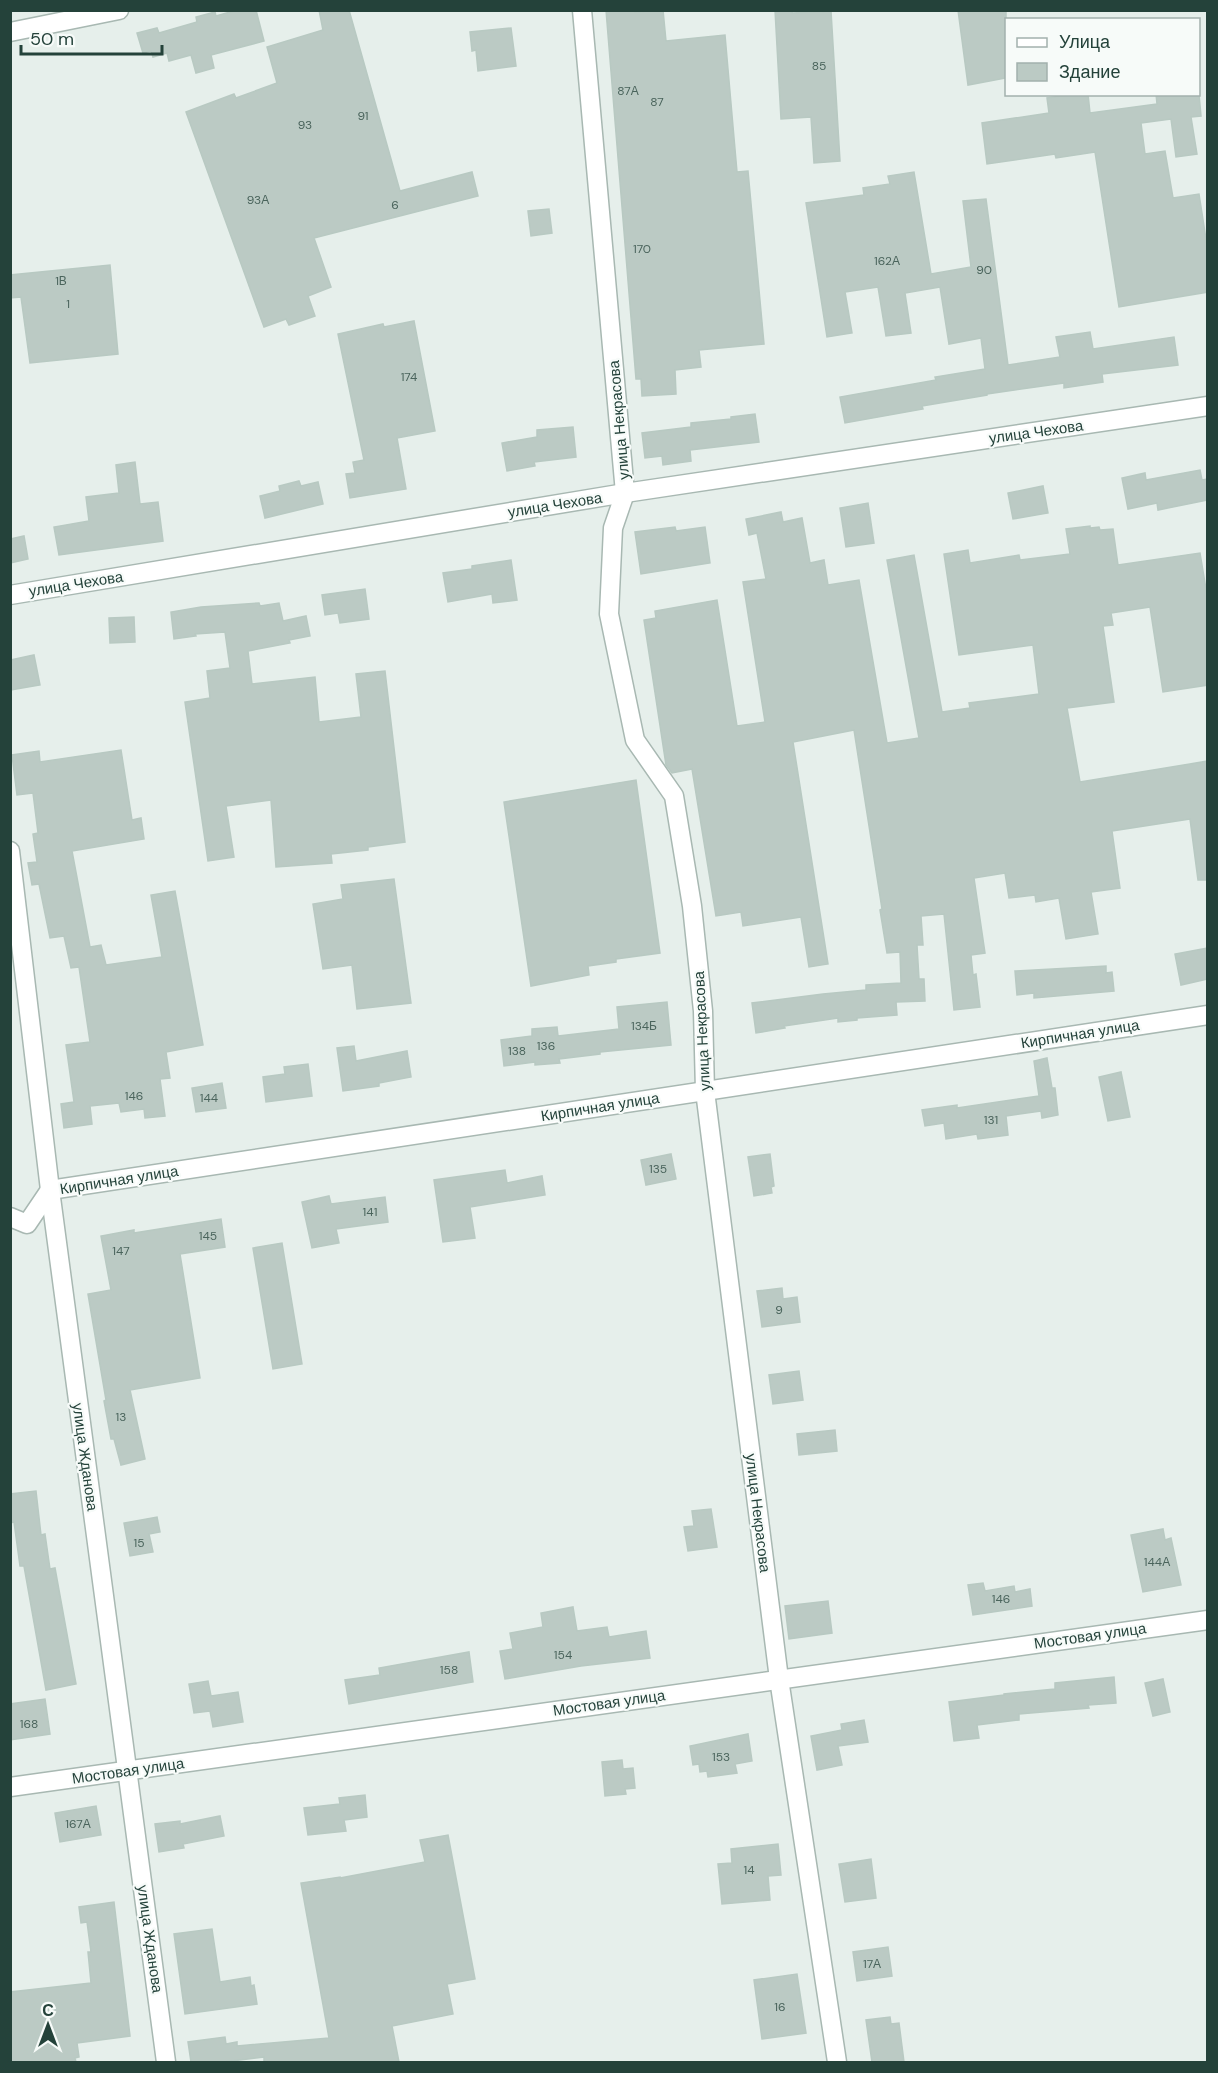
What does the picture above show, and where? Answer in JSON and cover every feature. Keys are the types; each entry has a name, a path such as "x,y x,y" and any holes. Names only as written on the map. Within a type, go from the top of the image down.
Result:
{"street":[{"path":"10,32 119,10"},
{"name":"улица Некрасова","path":"582,10 625,493 613,528 609,614 635,740 674,796 692,906 703,1011 705,1091 779,1679 837,2062"},
{"name":"улица Чехова","path":"10,595 625,493 1208,406"},
{"name":"улица Жданова","path":"10,851 50,1190 166,2062"},
{"name":"Кирпичная улица","path":"10,1217 27,1224 50,1190 1208,1015"},
{"name":"Мостовая улица","path":"10,1787 1208,1620"}],"building":[{"path":"237,10 256,10 264,41 211,55 214,68 196,73 191,55 169,61 167,53 153,57 151,51 143,53 137,33 157,28 159,33 197,22 196,17 215,12 216,16"},
{"path":"319,10 349,10 400,191 472,172 478,196 314,238 331,287 308,296 315,316 289,325 286,319 264,327 186,112 234,94 236,98 277,83 267,47 323,30"},
{"path":"606,10 635,10 635,12 663,10 666,41 725,35 737,172 748,171 764,344 699,350 701,367 675,370 676,394 642,396 641,379 636,379"},
{"path":"775,10 792,10 792,13 831,11 840,161 814,163 811,117 781,119"},
{"path":"958,10 1006,10 1005,78 968,85"},
{"path":"511,28 516,66 478,71 476,50 472,51 470,32"},
{"path":"1088,96 1090,113 1157,104 1156,96 1199,96 1201,116 1191,117 1197,154 1176,157 1171,119 1141,123 1145,154 1165,151 1173,198 1199,194 1208,252 1208,292 1119,307 1095,152 1056,158 1055,154 987,164 982,123 1049,113 1047,98"},
{"path":"914,172 931,274 971,267 963,201 986,199 1008,365 1060,357 1056,337 1090,332 1093,349 1174,337 1178,365 1102,374 1103,382 1064,388 1064,383 987,394 922,406 923,409 845,423 840,397 985,369 981,338 949,344 940,287 905,293 911,333 886,336 878,287 845,292 852,333 827,337 806,203 864,195 863,188 890,184 888,176"},
{"path":"549,209 552,233 531,236 528,211"},
{"path":"110,265 118,354 30,363 21,297 10,298 10,275"},
{"path":"414,321 435,431 397,438 406,489 350,498 346,474 355,473 353,462 364,460 338,334 383,324 384,327"},
{"path":"755,414 759,442 690,450 691,461 663,465 662,456 645,458 642,433 691,427 691,423"},
{"path":"573,427 576,457 534,462 535,466 507,471 502,443 537,437 537,430"},
{"path":"135,462 140,504 158,502 163,541 59,555 54,527 89,521 86,497 119,493 116,465"},
{"path":"1200,470 1202,480 1208,479 1208,500 1158,510 1157,503 1128,509 1122,478 1145,473 1146,480"},
{"path":"299,481 301,486 318,482 323,504 265,518 260,496 280,491 279,486"},
{"path":"1043,486 1048,513 1013,519 1008,493"},
{"path":"868,503 874,543 846,547 840,508"},
{"path":"781,512 783,522 802,518 810,563 824,560 828,585 859,580 887,743 919,738 887,560 914,555 942,712 970,708 969,703 1039,694 1033,645 959,655 944,554 968,550 970,563 1019,555 1020,560 1070,554 1066,529 1090,526 1090,528 1099,527 1100,530 1113,529 1118,565 1200,553 1208,601 1208,685 1163,692 1150,607 1111,613 1113,625 1103,626 1114,702 1067,708 1080,782 1208,761 1208,880 1198,880 1190,819 1112,831 1120,888 1091,892 1098,934 1066,939 1059,898 1036,902 1035,895 1009,898 1005,873 974,878 985,953 971,955 980,1007 954,1010 944,914 921,916 923,945 917,945 919,979 924,979 925,1001 896,1002 897,1015 838,1022 838,1018 784,1026 785,1028 756,1033 752,1003 866,990 866,985 901,983 900,952 887,953 854,730 793,742 828,964 809,967 801,917 743,926 741,912 716,916 692,769 672,773 666,765 644,620 656,618 655,611 717,600 737,726 765,722 743,582 766,579 757,533 749,535 746,519"},
{"path":"675,527 676,531 705,527 710,563 641,574 635,532"},
{"path":"24,536 28,559 10,563 10,539"},
{"path":"511,560 517,600 493,603 492,594 448,602 443,573"},
{"path":"365,589 369,619 340,623 338,613 325,615 322,595"},
{"path":"259,603 260,606 279,603 283,621 306,616 310,636 289,640 290,643 248,651 252,684 315,677 319,722 361,717 356,674 385,671 405,842 368,847 368,850 331,854 332,863 276,867 271,800 226,806 234,857 208,861 185,702 210,698 207,671 230,668 225,632 195,634 196,636 174,639 171,612 201,607"},
{"path":"134,617 135,642 110,643 109,618"},
{"path":"34,655 40,685 10,690 10,660"},
{"path":"121,750 132,820 141,818 144,839 72,851 90,947 101,945 106,965 162,957 151,895 175,891 203,1045 166,1052 170,1078 160,1079 165,1116 145,1118 144,1109 121,1112 119,1103 90,1106 92,1124 64,1128 61,1104 74,1102 66,1045 90,1042 79,967 71,968 64,936 50,938 39,884 32,885 28,863 37,862 33,834 38,833 33,793 17,795 12,755 39,751 40,762"},
{"path":"636,780 660,953 616,959 616,962 588,966 589,975 531,986 504,802"},
{"path":"394,879 411,1003 357,1009 352,965 323,969 313,904 343,899 341,885"},
{"path":"1208,948 1208,979 1181,985 1175,954"},
{"path":"1106,966 1106,973 1112,972 1114,991 1034,998 1034,993 1017,995 1015,971"},
{"path":"667,1002 671,1045 600,1052 600,1054 559,1059 560,1063 535,1065 535,1062 504,1066 501,1040 532,1036 532,1029 557,1027 558,1036 619,1029 617,1007"},
{"path":"354,1046 356,1061 407,1051 411,1077 379,1083 379,1086 343,1091 337,1048"},
{"path":"1047,1058 1052,1088 1055,1088 1058,1115 1042,1118 1041,1111 1006,1116 1008,1135 978,1139 977,1134 946,1139 944,1123 925,1126 922,1110 957,1105 957,1108 1039,1096 1034,1061"},
{"path":"308,1064 312,1096 266,1102 263,1077 285,1074 284,1067"},
{"path":"1121,1072 1130,1117 1108,1121 1099,1077"},
{"path":"222,1083 226,1108 196,1112 192,1088"},
{"path":"671,1154 676,1179 646,1185 641,1160"},
{"path":"770,1154 774,1186 771,1187 772,1193 754,1196 748,1157"},
{"path":"505,1170 507,1183 542,1176 545,1195 470,1207 475,1238 443,1242 434,1180"},
{"path":"329,1196 331,1204 385,1197 388,1222 336,1229 339,1243 312,1248 302,1202"},
{"path":"221,1219 225,1247 180,1254 200,1378 130,1390 145,1459 121,1465 114,1439 111,1439 88,1294 111,1290 101,1236"},
{"path":"282,1243 302,1364 273,1369 253,1248"},
{"path":"782,1288 783,1299 797,1297 800,1322 762,1327 757,1291"},
{"path":"799,1371 803,1400 773,1404 769,1375"},
{"path":"835,1430 837,1451 799,1455 797,1434"},
{"path":"36,1491 41,1535 45,1534 50,1569 55,1568 76,1684 46,1690 24,1566 20,1566 14,1522 10,1523 10,1494"},
{"path":"711,1509 717,1547 688,1551 684,1527 694,1526 692,1511"},
{"path":"157,1517 160,1532 149,1534 153,1552 130,1556 124,1523"},
{"path":"1163,1529 1165,1540 1171,1538 1181,1585 1143,1592 1131,1535"},
{"path":"983,1583 985,1591 1014,1586 1015,1592 1030,1589 1032,1606 973,1615 968,1585"},
{"path":"828,1601 832,1633 789,1639 785,1606"},
{"path":"573,1607 577,1631 607,1627 609,1637 646,1631 650,1658 581,1666 505,1679 500,1651 513,1649 510,1633 543,1627 541,1613"},
{"path":"469,1652 473,1682 349,1704 345,1680 380,1675 379,1668"},
{"path":"1114,1677 1116,1703 1088,1705 1089,1708 1019,1714 1019,1720 977,1725 979,1738 954,1741 949,1702 1055,1689 1055,1683"},
{"path":"1163,1679 1170,1712 1153,1716 1145,1683"},
{"path":"208,1681 211,1696 238,1692 243,1722 213,1727 210,1711 194,1713 189,1684"},
{"path":"45,1699 50,1734 10,1740 10,1704"},
{"path":"864,1720 868,1742 838,1746 842,1765 817,1770 811,1736 842,1730 841,1724"},
{"path":"748,1734 752,1761 735,1764 737,1773 708,1777 707,1771 700,1772 699,1764 693,1765 690,1746"},
{"path":"622,1760 623,1769 633,1768 635,1788 625,1789 626,1794 605,1796 602,1762"},
{"path":"365,1795 367,1817 344,1820 346,1831 308,1835 304,1808 340,1804 339,1798"},
{"path":"96,1806 101,1835 60,1842 55,1813"},
{"path":"220,1816 224,1836 183,1844 184,1848 159,1852 155,1824 180,1821 180,1824"},
{"path":"448,1835 475,1979 447,1984 453,2014 392,2026 399,2062 264,2062 264,2057 224,2062 191,2062 188,2042 225,2037 226,2044 237,2042 237,2046 329,2038 301,1883 425,1862 420,1840"},
{"path":"778,1844 781,1875 768,1876 770,1900 722,1904 718,1864 732,1863 731,1849"},
{"path":"871,1859 876,1898 845,1902 839,1864"},
{"path":"114,1902 130,2036 77,2043 79,2057 75,2058 76,2062 10,2062 10,1992 91,1983 88,1952 91,1952 87,1922 81,1923 79,1907"},
{"path":"212,1929 220,1982 250,1977 251,1986 254,1985 257,2004 185,2014 174,1934"},
{"path":"888,1947 892,1976 857,1981 853,1952"},
{"path":"797,1974 806,2033 762,2039 754,1980"},
{"path":"890,2017 891,2024 899,2023 904,2062 872,2062 866,2020"}]}
